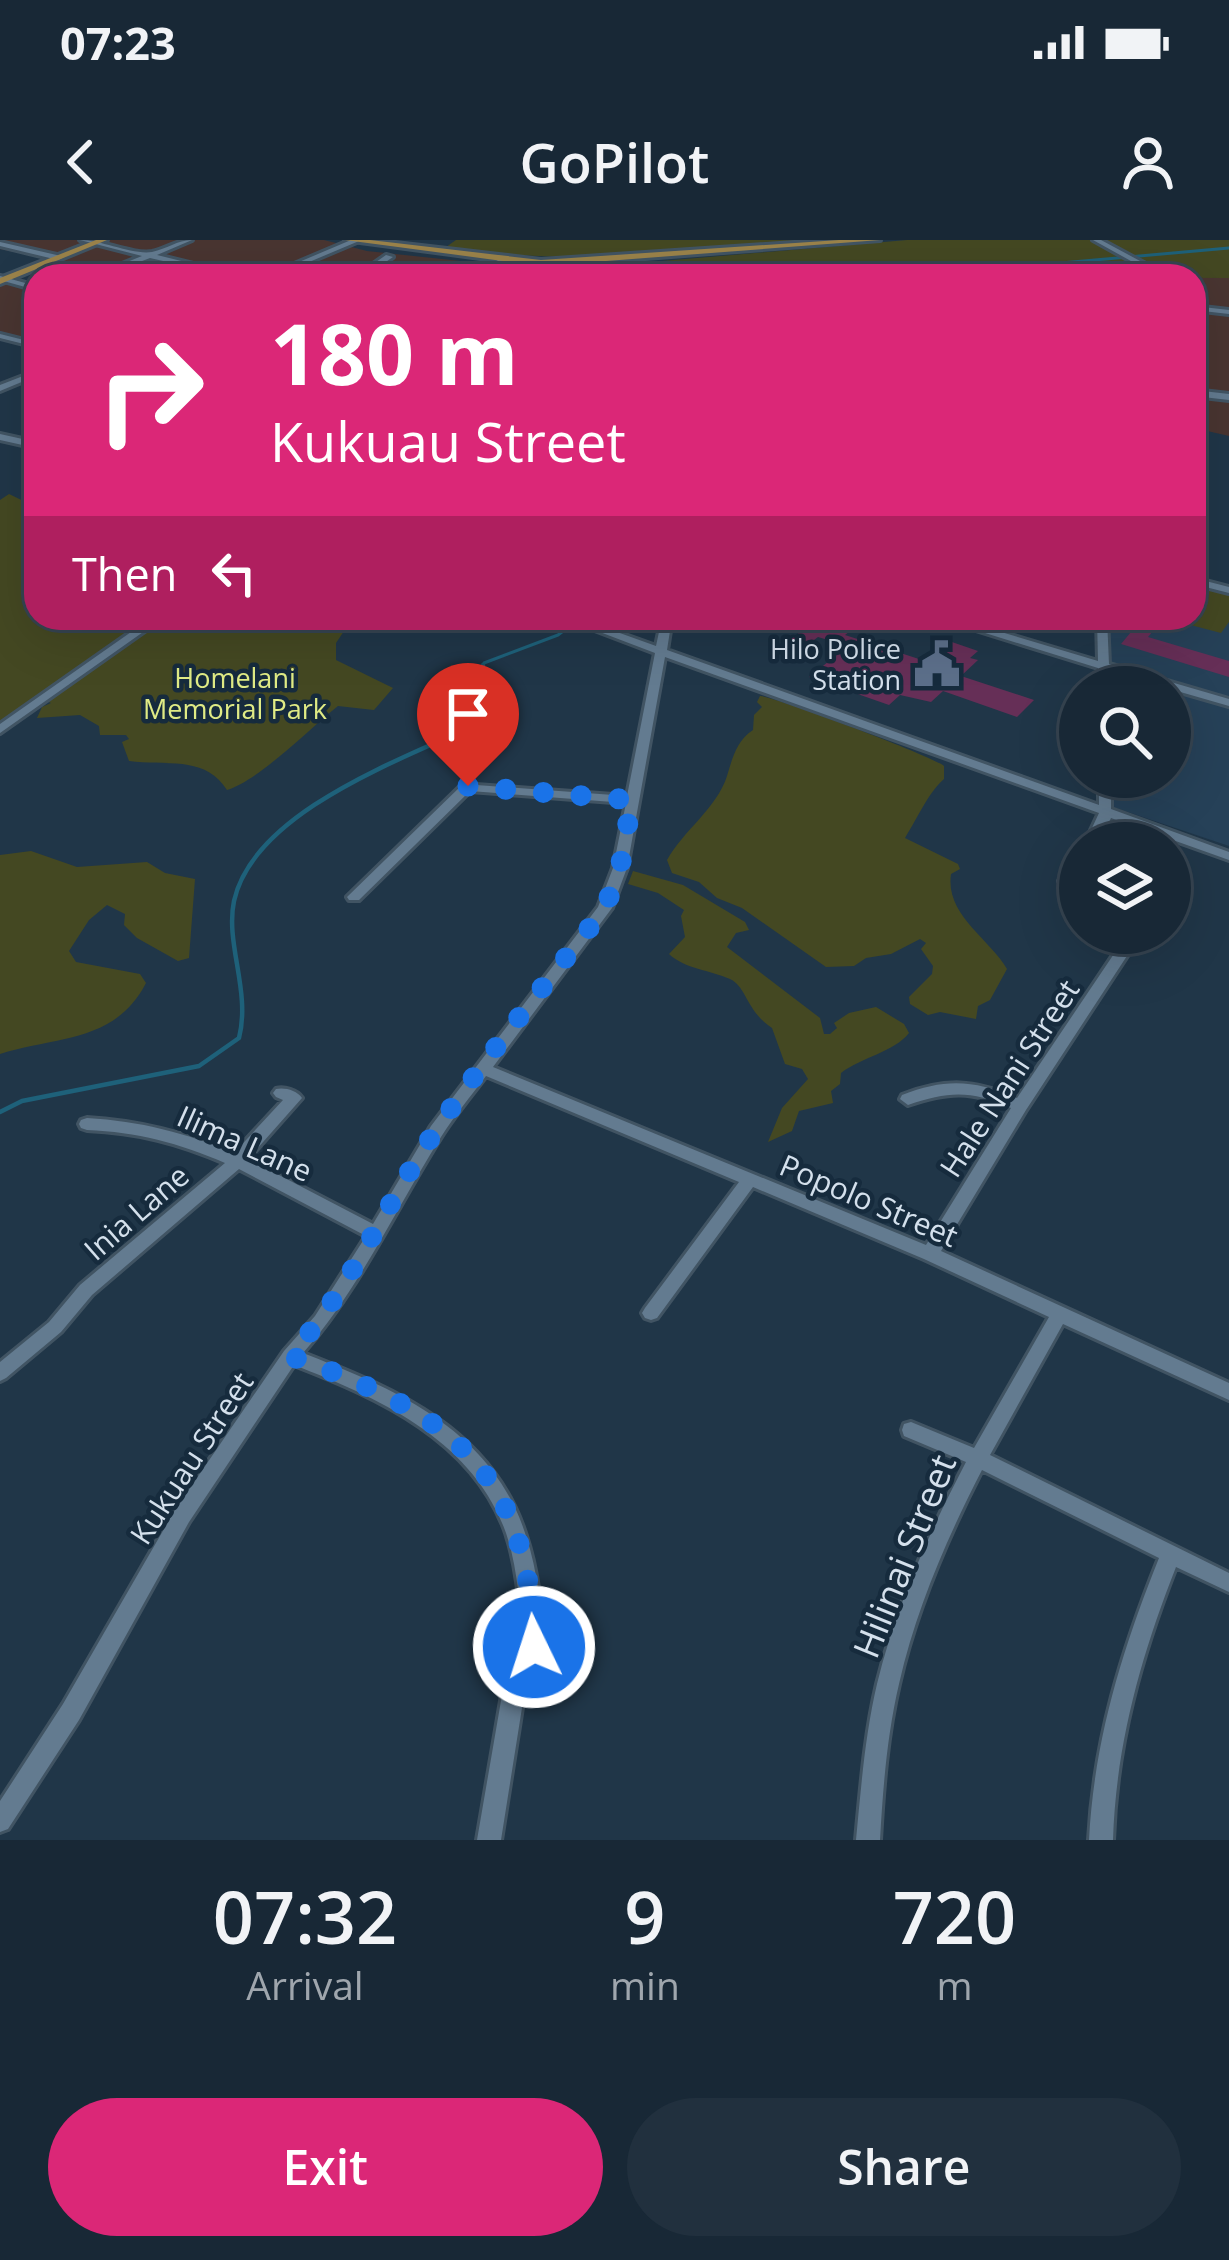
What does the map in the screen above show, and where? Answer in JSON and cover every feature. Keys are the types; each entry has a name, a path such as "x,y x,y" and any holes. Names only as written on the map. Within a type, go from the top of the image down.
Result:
{"main road":[{"path":"335,240 459,259 595,262 876,240"},
{"path":"42,264 99,242"}],"street":[{"path":"2,245 20,240"},
{"path":"83,240 186,264"},
{"path":"133,264 189,240"},
{"path":"1096,240 1143,264"},
{"path":"299,264 351,242"},
{"path":"2,245 58,258"},
{"path":"378,264 389,257"},
{"path":"498,264 504,260"},
{"path":"0,729 141,630"},
{"path":"600,630 1229,856"},
{"name":"Kukuau Street","path":"0,1821 71,1712 182,1516 290,1356 321,1322 437,1130 605,908 620,868 665,630"},
{"path":"982,630 1104,666 1102,630"},
{"path":"1191,692 1229,703"},
{"path":"354,897 467,787 632,800"},
{"path":"1102,822 1106,798"},
{"name":"Hale Nani Street","path":"930,1254 1020,1106 1122,954"},
{"name":"Popolo Street","path":"484,1069 930,1254 1229,1392"},
{"path":"908,1099 944,1085 962,1085 1020,1106"},
{"name":"Inia Lane","path":"0,1373 55,1327 86,1290 235,1162 295,1098 280,1093"},
{"name":"Ilima Lane","path":"87,1124 134,1127 235,1162 376,1233"},
{"path":"651,1313 750,1179"},
{"name":"Hilinai Street","path":"868,1840 889,1682 923,1580 977,1458 1059,1315"},
{"path":"290,1356 392,1395 445,1432 488,1480 518,1540 531,1592 534,1647 518,1666 489,1840"},
{"path":"911,1430 1229,1583"},
{"path":"1101,1840 1108,1758 1123,1684 1170,1555"}],"shaded area":[{"path":"0,240 324,240 367,251 489,264 74,264 0,249"},
{"path":"650,262 647,264 489,264"},
{"path":"1206,277 1229,278 1229,436 1206,431"},
{"path":"0,284 24,288 24,340 0,334"},
{"path":"1229,596 1229,846 1191,833 1191,822 1158,822 1113,807 1113,798 1191,798 1191,666 1111,666 1110,630 1206,630 1206,610"}],"green space":[{"path":"456,240 820,240 585,258 439,252"},
{"path":"907,240 1229,240 1229,278 1206,278 1206,264 650,262"},
{"name":"Homelani Memorial Park","path":"9,494 24,501 24,630 345,630 336,643 336,660 393,688 374,710 338,706 268,766 227,790 208,771 196,767 129,761 122,742 129,739 126,735 100,735 99,726 80,715 37,718 42,707 51,703 39,698 0,726 0,500"},
{"path":"1206,589 1229,595 1229,622 1221,633 1206,629"},
{"path":"760,696 852,727 944,766 944,779 905,838 958,864 960,869 951,874 955,902 1007,969 990,1000 978,1006 976,1019 940,1012 928,1015 910,1004 909,997 932,974 933,966 921,949 926,943 920,939 854,966 826,967 742,908 717,898 699,882 672,873 667,860 722,788 739,745 753,730 754,715 762,707 757,702"},
{"path":"31,851 77,867 147,862 165,873 195,879 189,958 178,961 137,938 124,925 125,914 107,905 89,920 69,951 76,962 140,974 146,983 133,1003 118,1017 83,1034 0,1054 0,855"},
{"path":"633,871 683,885 745,922 749,930 736,933 727,947 820,1018 824,1034 830,1034 837,1028 834,1023 849,1013 876,1007 904,1024 909,1033 841,1073 840,1084 831,1091 833,1103 799,1111 792,1131 768,1142 782,1108 808,1079 802,1069 785,1064 772,1028 736,983 669,954 685,937 684,910 658,893 628,884"}],"building":[{"name":"Hilo Police Station","path":"803,630 851,630 845,635 922,660 949,641 978,651 970,658 978,660 961,676 1034,700 1017,717 943,691 931,702 900,695 889,705 809,677 848,646 818,637 806,646 790,640"},
{"path":"1133,630 1153,631 1148,637 1229,661 1229,677 1121,644"}],"waterway":[{"path":"1050,264 1229,248"},
{"path":"483,666 564,630"},
{"path":"0,1112 22,1101 199,1066 239,1038 242,1003 232,917 246,870 296,818 329,796 464,730 483,666"}],"place":[{"name":"Hilo Police Station","path":"937,664"}],"route":[{"path":"468,786 632,800 615,888 605,908 437,1130 355,1270 321,1322 290,1356 392,1395 463,1448 505,1508 518,1540 528,1574 534,1647"}]}
